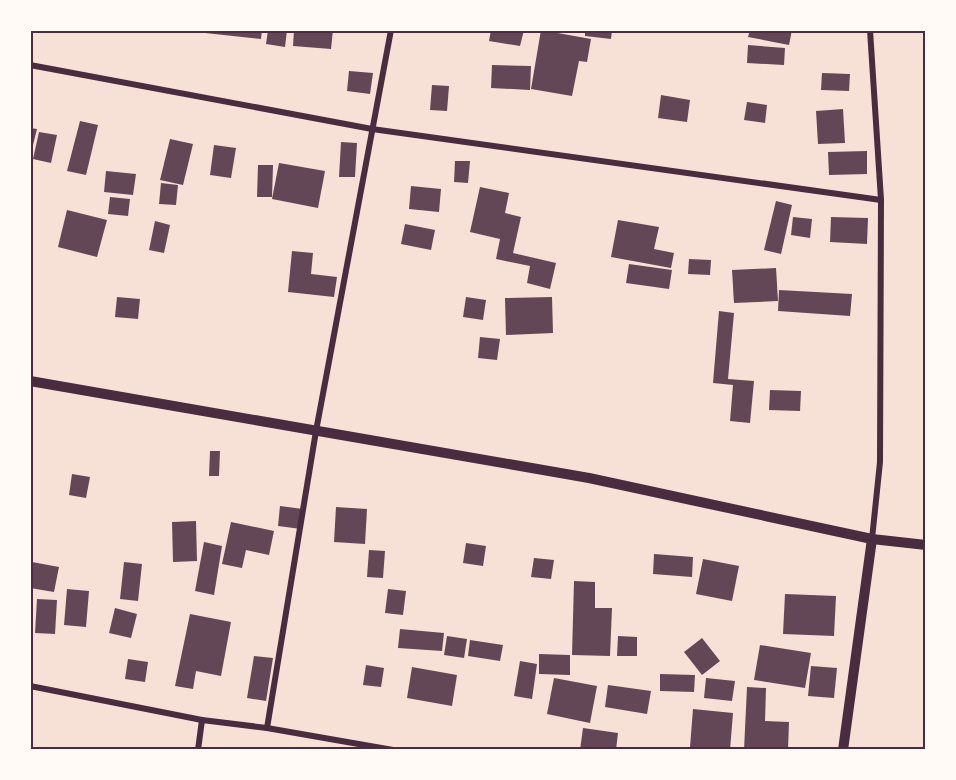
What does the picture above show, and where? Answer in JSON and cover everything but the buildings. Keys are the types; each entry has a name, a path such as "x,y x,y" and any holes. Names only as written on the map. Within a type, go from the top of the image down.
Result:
{"street":[{"path":"267,728 316,431 391,30"},
{"path":"843,750 872,539 880,462 881,200 870,30"},
{"path":"30,65 372,129 881,200"},
{"path":"30,381 589,478 872,539 926,545"},
{"path":"30,686 202,720 267,728 393,750"},
{"path":"198,750 202,720"}]}
